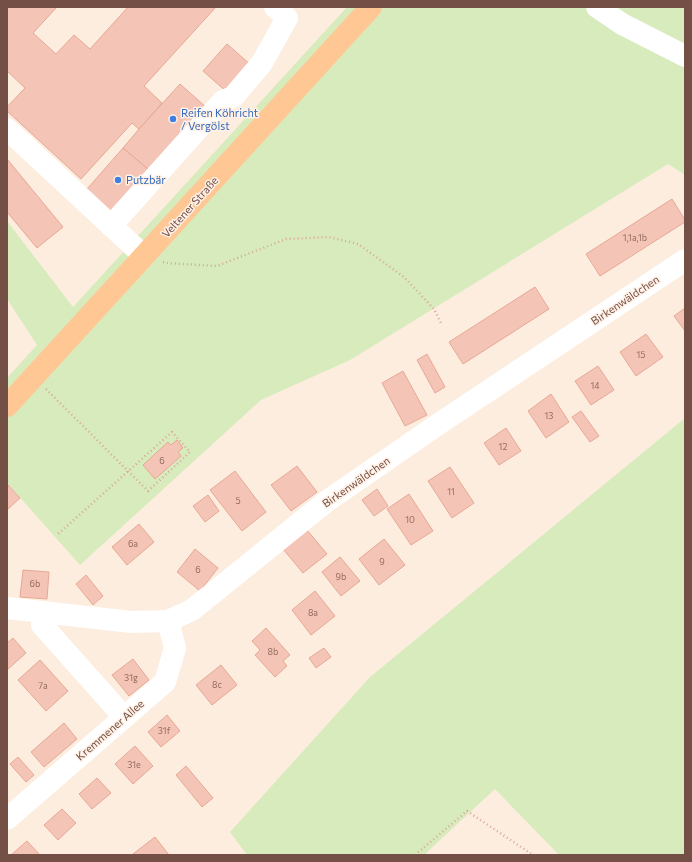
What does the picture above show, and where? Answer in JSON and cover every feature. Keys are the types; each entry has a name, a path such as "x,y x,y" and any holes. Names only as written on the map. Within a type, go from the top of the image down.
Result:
{"main road":[{"name":"Veltener Straße","path":"7,406 371,7"}],"street":[{"path":"111,226 223,101 233,97 262,63 287,18 275,7"},
{"path":"597,7 622,24 685,56"},
{"path":"656,42 685,38"},
{"path":"7,129 144,256"},
{"name":"Birkenwäldchen","path":"7,608 131,622 168,621 192,610 326,501 440,423 685,260"},
{"path":"44,612 42,625 124,717"},
{"name":"Kremmener Allee","path":"7,819 165,682 175,648 168,621"}],"path":[{"path":"144,256 166,263 217,266 286,238 329,237 358,244 404,277 434,309 442,325"},
{"path":"34,376 129,471 148,491 190,452 172,432 129,471 58,534"},
{"path":"415,855 467,811 533,855"}],"green space":[{"path":"347,7 685,7 685,175 668,164 350,360 261,400 80,565 7,483 7,378 37,345 7,299 7,221 73,307"},
{"path":"685,418 685,855 559,855 495,789 424,855 247,855 230,832 370,677"}],"building":[{"path":"7,7 57,7 33,33 56,54 74,35 90,49 128,7 216,7 144,86 162,103 139,129 132,123 81,179 7,111 7,107 25,88 7,71"},
{"path":"227,44 252,66 228,93 203,71"},
{"name":"Reifen Köhricht / Vergölst","path":"180,84 207,108 150,171 123,148"},
{"name":"Putzbär","path":"123,148 150,171 111,211 87,189"},
{"path":"7,159 63,227 37,248 7,212"},
{"path":"672,199 685,222 600,276 586,254"},
{"path":"535,287 549,309 463,364 449,342"},
{"path":"685,308 685,331 674,316"},
{"path":"646,334 663,357 636,376 620,352"},
{"path":"427,354 445,387 435,393 417,360"},
{"path":"598,366 614,390 591,405 575,381"},
{"path":"403,371 427,415 405,426 382,383"},
{"path":"551,394 569,422 546,438 528,411"},
{"path":"581,411 599,436 590,442 572,417"},
{"path":"506,428 521,451 499,465 484,443"},
{"path":"177,440 183,448 178,452 181,456 155,479 143,465 168,442 171,445"},
{"path":"297,466 317,492 291,511 271,485"},
{"path":"450,467 474,503 452,518 428,481"},
{"path":"235,471 266,512 242,531 210,490"},
{"path":"7,484 20,498 7,510"},
{"path":"377,489 388,506 374,516 362,500"},
{"path":"409,494 433,531 411,545 387,509"},
{"path":"208,495 219,511 205,522 193,506"},
{"path":"139,524 154,542 127,565 112,547"},
{"path":"307,530 327,554 303,573 283,549"},
{"path":"384,539 405,565 379,585 359,559"},
{"path":"195,549 218,568 200,591 177,572"},
{"path":"340,557 360,581 341,596 322,572"},
{"path":"23,570 49,572 47,599 20,597"},
{"path":"86,575 103,596 93,605 76,584"},
{"path":"315,591 335,616 311,635 292,610"},
{"path":"266,628 290,655 283,661 287,666 275,677 255,655 260,650 252,641"},
{"path":"13,638 26,653 7,670 7,643"},
{"path":"324,648 331,657 316,668 309,658"},
{"path":"133,659 149,680 129,696 112,675"},
{"path":"40,660 68,691 46,711 18,680"},
{"path":"221,665 237,685 212,705 196,685"},
{"path":"167,715 180,731 161,747 148,732"},
{"path":"64,723 77,739 44,767 31,752"},
{"path":"135,746 153,766 133,784 115,764"},
{"path":"18,757 34,775 26,782 10,764"},
{"path":"186,766 213,798 202,807 176,775"},
{"path":"97,778 111,793 92,809 79,794"},
{"path":"62,809 76,823 58,840 44,825"},
{"path":"155,837 169,855 133,855 133,854"},
{"path":"27,841 40,855 11,855"}],"place":[{"name":"Reifen Köhricht / Vergölst","path":"173,119"},
{"name":"Putzbär","path":"118,180"}]}
